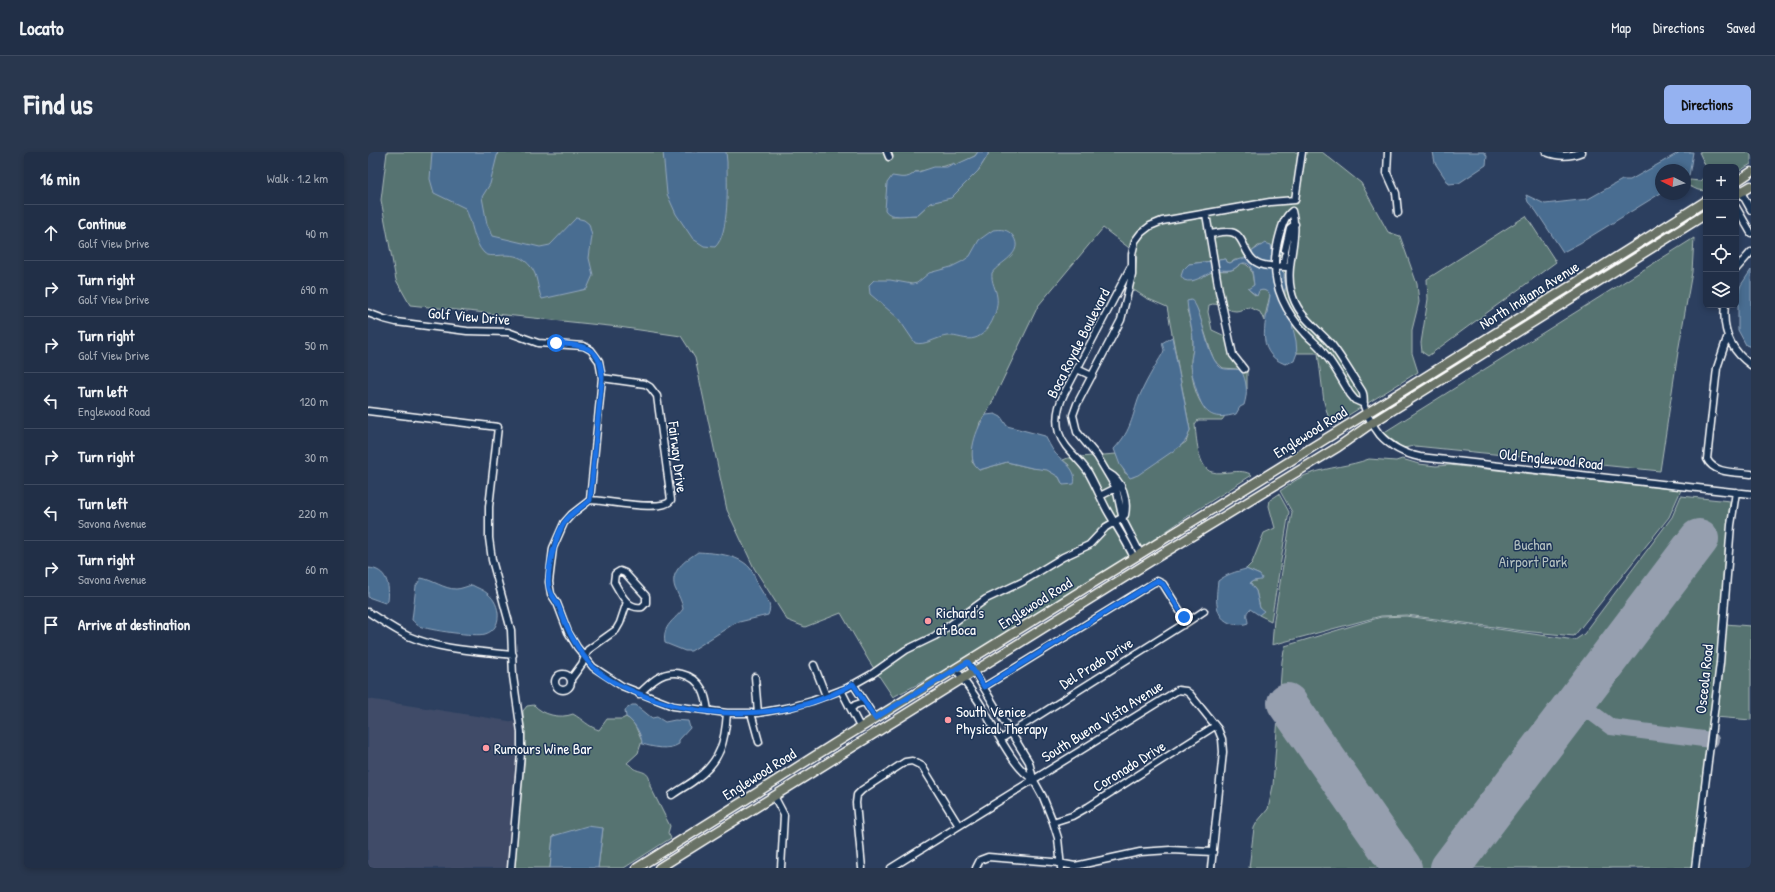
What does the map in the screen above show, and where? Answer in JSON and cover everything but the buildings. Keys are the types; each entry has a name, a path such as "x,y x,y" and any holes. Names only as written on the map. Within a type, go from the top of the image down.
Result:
{"main road":[{"path":"1739,181 1751,172"},
{"path":"1739,194 1751,186"},
{"name":"North Indiana Avenue","path":"1366,413 1703,203"},
{"name":"North Indiana Avenue","path":"1372,423 1703,216"},
{"name":"Englewood Road","path":"637,868 860,727 968,662 1366,413"},
{"name":"Englewood Road","path":"658,868 1338,447 1372,423"},
{"path":"1091,599 1097,590 1139,562 1137,555"},
{"path":"872,720 875,733"}],"street":[{"path":"1286,267 1295,224 1292,212 1302,152"},
{"path":"1388,152 1387,172 1397,196 1398,213"},
{"path":"1546,152 1566,156 1582,152"},
{"path":"1739,194 1751,210"},
{"name":"Boca Royale Boulevard","path":"1137,555 1123,518 1116,488 1108,473 1077,432 1073,415 1077,404 1121,320 1132,275 1135,241 1141,233 1150,226 1162,221 1270,202 1295,200"},
{"path":"1292,212 1287,215 1276,249 1276,282 1280,296 1288,311 1304,332 1324,352 1350,394 1355,400 1364,404"},
{"path":"1739,212 1751,233"},
{"path":"1206,214 1219,291 1233,355 1244,369"},
{"path":"1286,267 1285,252 1287,235 1290,228 1295,224"},
{"path":"1210,234 1234,233 1239,236 1246,252 1254,262 1262,265 1286,267"},
{"path":"1280,234 1287,235"},
{"path":"1739,266 1751,252"},
{"name":"Boca Royale Boulevard","path":"1132,265 1059,405 1057,417 1059,432 1064,445 1087,471 1114,522 1127,543 1137,555"},
{"name":"Old Englewood Road","path":"1286,267 1294,302 1304,318 1332,345 1364,394 1366,413 1372,423 1389,443 1403,452 1420,457 1751,494"},
{"path":"1725,308 1724,322 1727,338 1735,350 1751,365"},
{"name":"Golf View Drive","path":"368,312 384,319 396,322 468,331 508,332 538,343 584,346 591,350 599,361 602,378 590,500"},
{"path":"1727,338 1717,368 1707,459 1709,464 1716,470 1751,474"},
{"path":"1077,369 1092,376"},
{"name":"Fairway Drive","path":"590,500 655,506 667,504 671,500 657,396 650,387 645,384 602,378"},
{"path":"368,410 498,427 489,507 489,538 492,560 509,618 513,676 520,724 521,747 511,868"},
{"path":"590,500 572,514 564,523 553,548 549,582 551,594 559,606 568,632 584,656 593,667 607,678 639,694 673,706 727,713 755,713 791,707 826,696 853,684 872,674 906,650 935,636 986,600 1022,582 1063,557 1089,545 1098,533 1114,522 1123,518 1126,498 1121,484 1116,477 1108,473"},
{"path":"1100,496 1116,488"},
{"name":"Osceola Road","path":"1695,868 1720,663 1731,526 1736,492"},
{"path":"620,571 625,573 647,599 644,605 638,607 627,602 614,582 615,574 620,571"},
{"path":"984,687 1157,581 1163,584 1184,617 1183,624"},
{"path":"570,679 582,664 584,656 588,650 616,630 627,602"},
{"name":"Del Prado Drive","path":"1001,739 1204,611"},
{"path":"368,612 398,631 424,642 449,647 512,655"},
{"path":"968,662 1029,762 1033,779 1047,804 1058,838 1061,866"},
{"path":"814,665 826,696"},
{"path":"956,669 978,701 1001,739 1027,776 1033,779"},
{"path":"639,694 656,678 664,675 682,674 698,683 706,698 708,711"},
{"path":"755,677 755,713 759,742"},
{"path":"853,684 864,702 872,720"},
{"path":"841,690 860,727"},
{"name":"South Buena Vista Avenue","path":"891,868 1176,690 1183,690 1190,694 1215,726 1221,736 1224,752 1211,868"},
{"path":"851,709 855,705 864,702"},
{"path":"672,795 699,778 717,757 725,738 727,713"},
{"name":"Coronado Drive","path":"1053,822 1072,816 1088,807 1215,726"},
{"path":"862,868 856,802 857,795 862,790 905,762 912,761 922,766 959,826"},
{"path":"774,796 784,815 781,868"},
{"path":"976,868 980,860 988,857 1061,866 1078,866 1122,855 1154,851 1184,850 1213,852"}],"shaded area":[{"path":"432,152 498,152 490,184 482,197 487,224 493,236 540,247 550,245 576,218 584,220 589,224 592,236 589,258 593,275 587,289 542,299 535,274 525,261 511,255 493,256 484,253 475,238 470,219 465,208 434,193 430,179"},
{"path":"663,152 726,152 727,207 723,231 720,240 715,247 704,246 693,239 676,214 667,194"},
{"path":"978,152 988,152 988,155 978,171 951,198 930,203 917,215 895,216 887,213 885,210 887,183 892,176 907,177 915,172 934,167 947,167 954,163 955,165 975,156"},
{"path":"1433,152 1484,152 1487,156 1486,165 1459,183 1449,184 1435,163"},
{"path":"1680,152 1693,152 1691,164 1659,164"},
{"path":"1655,166 1655,197 1563,252 1536,211 1528,202 1526,195 1545,204 1588,199 1622,180 1630,180"},
{"path":"993,230 1009,232 1016,242 1016,248 1010,257 992,273 992,280 997,297 995,315 989,327 980,336 968,339 947,336 919,344 915,343 898,318 870,294 869,285 874,280 890,280 912,284 917,283 929,273 951,267 963,261 970,256 979,240"},
{"path":"1265,243 1271,245 1272,251 1280,249 1283,251 1279,254 1276,265 1284,273 1286,287 1284,292 1285,311 1290,316 1296,341 1297,353 1294,361 1285,364 1275,359 1269,352 1265,343 1264,334 1270,295 1267,291 1262,290 1259,291 1257,296 1248,289 1254,285 1252,271 1248,264 1243,263 1231,270 1213,271 1191,281 1184,280 1181,276 1183,270 1189,264 1226,259 1227,262 1230,263 1247,257 1251,252"},
{"path":"1751,270 1751,347 1746,345 1738,330 1739,291 1741,285"},
{"path":"1191,300 1195,304 1198,311 1207,342 1215,361 1222,368 1241,370 1243,374 1246,383 1245,400 1244,405 1240,407 1236,414 1222,417 1212,415 1204,408 1198,395 1191,366 1193,341 1187,301"},
{"path":"1172,337 1190,430 1186,440 1179,447 1138,475 1130,478 1120,465 1114,449 1127,432 1143,388 1163,353 1164,350 1162,343"},
{"path":"995,414 1001,417 1007,426 1045,436 1055,453 1072,470 1075,479 1074,484 1063,485 1059,477 1047,470 1007,462 979,470 972,459 972,451 976,435 982,420 986,415"},
{"path":"698,552 726,555 745,563 752,570 759,588 770,608 768,615 735,623 691,651 685,651 665,643 665,632 667,627 683,609 675,588 674,576 676,571 684,562"},
{"path":"368,568 379,571 386,579 388,584 388,601 385,603 368,597"},
{"path":"1246,569 1260,575 1262,578 1261,580 1250,583 1256,591 1260,608 1264,611 1259,615 1250,609 1247,614 1248,623 1241,625 1233,624 1222,617 1217,607 1218,581 1235,572"},
{"path":"421,578 452,589 472,585 485,591 492,598 498,610 495,627 485,634 472,635 424,628 418,625 412,620 416,586"},
{"path":"368,699 522,723 525,751 514,868 368,868"},
{"path":"632,705 636,705 652,718 657,717 665,722 675,720 688,721 690,728 679,740 679,744 675,746 660,748 642,744 641,737 637,729 626,717 625,710"},
{"path":"587,826 603,828 598,868 550,868 553,836"}],"green space":[{"path":"387,152 978,152 975,156 955,166 951,164 915,172 906,178 896,177 891,216 917,215 930,203 954,195 978,171 988,155 988,152 1322,152 1361,183 1388,232 1400,236 1417,284 1419,302 1412,330 1412,353 1418,372 1331,426 1324,402 1318,353 1297,353 1290,316 1285,312 1284,273 1277,268 1280,249 1272,251 1271,245 1258,246 1243,260 1235,260 1230,263 1227,262 1226,259 1189,264 1192,281 1215,271 1234,269 1242,263 1246,264 1250,268 1254,285 1249,290 1256,296 1259,291 1262,290 1267,291 1270,295 1264,321 1260,312 1249,307 1239,311 1232,311 1216,304 1209,305 1208,312 1212,330 1225,336 1247,370 1247,389 1237,369 1223,368 1214,360 1198,311 1196,308 1187,310 1192,333 1193,347 1191,362 1193,380 1198,398 1208,411 1216,415 1225,416 1222,420 1198,420 1195,424 1197,444 1201,459 1207,470 1212,472 1219,473 1237,471 1252,475 1197,510 1136,552 959,663 893,697 869,661 841,613 805,627 787,620 754,568 727,510 695,358 681,336 619,327 410,305 396,280 381,200","holes":["1103,228 1137,254 1135,277 1131,288 1146,298 1167,307 1190,430 1186,442 1133,477 1125,473 1116,454 1068,458 1063,460 1069,465 1063,485 1059,477 1047,469 1032,468 1007,462 979,470 972,462 980,422 986,415 1038,306"]},
{"path":"1699,152 1751,152 1751,164 1739,171 1739,164 1705,164"},
{"path":"1703,178 1703,191 1691,187 1691,180 1700,181"},
{"path":"1526,216 1556,262 1428,356 1422,352 1421,343 1428,299 1427,279"},
{"path":"1694,238 1692,272 1660,471 1415,446 1403,448 1383,433"},
{"name":"Buchan Airport Park","path":"1369,459 1396,461 1402,459 1419,464 1436,466 1449,465 1681,490 1669,517 1574,636 1523,631 1407,615 1381,616 1272,645 1274,619 1292,512 1280,491 1305,475"},
{"path":"1279,494 1289,512 1271,621 1259,615 1261,613 1256,591 1250,583 1257,581 1260,575 1246,569 1252,563 1264,533 1275,528 1269,506 1270,500"},
{"path":"1681,496 1730,501 1723,575 1722,620 1693,868 1249,868 1254,828 1268,809 1273,786 1282,661 1285,646 1381,617 1406,616 1575,640 1584,634 1672,517"},
{"path":"1725,624 1751,626 1751,720 1715,717"},
{"path":"534,705 547,714 563,716 573,714 599,730 607,719 622,719 626,717 629,719 636,728 642,741 638,753 627,763 635,770 644,772 649,777 650,786 670,826 668,833 671,838 624,868 598,868 603,828 553,836 550,868 514,868 525,751 523,711 527,706"}],"taxiway":[{"path":"1576,701 1611,727 1711,740"}],"runway":[{"path":"1450,868 1699,539"},
{"path":"1287,703 1402,868"}],"place":[{"name":"Richard's at Boca","path":"928,621"},
{"name":"South Venice Physical Therapy","path":"948,720"},
{"name":"Rumours Wine Bar","path":"486,748"}],"route":[{"path":"556,343 584,346 591,350 599,361 602,378 590,500 567,518 564,523 552,552 549,588 559,606 568,632 577,647 593,667 607,678 622,686 673,706 727,713 743,713 791,707 812,702 847,688 853,684 875,718 968,662 984,687 1157,581 1163,584 1184,617"}]}
